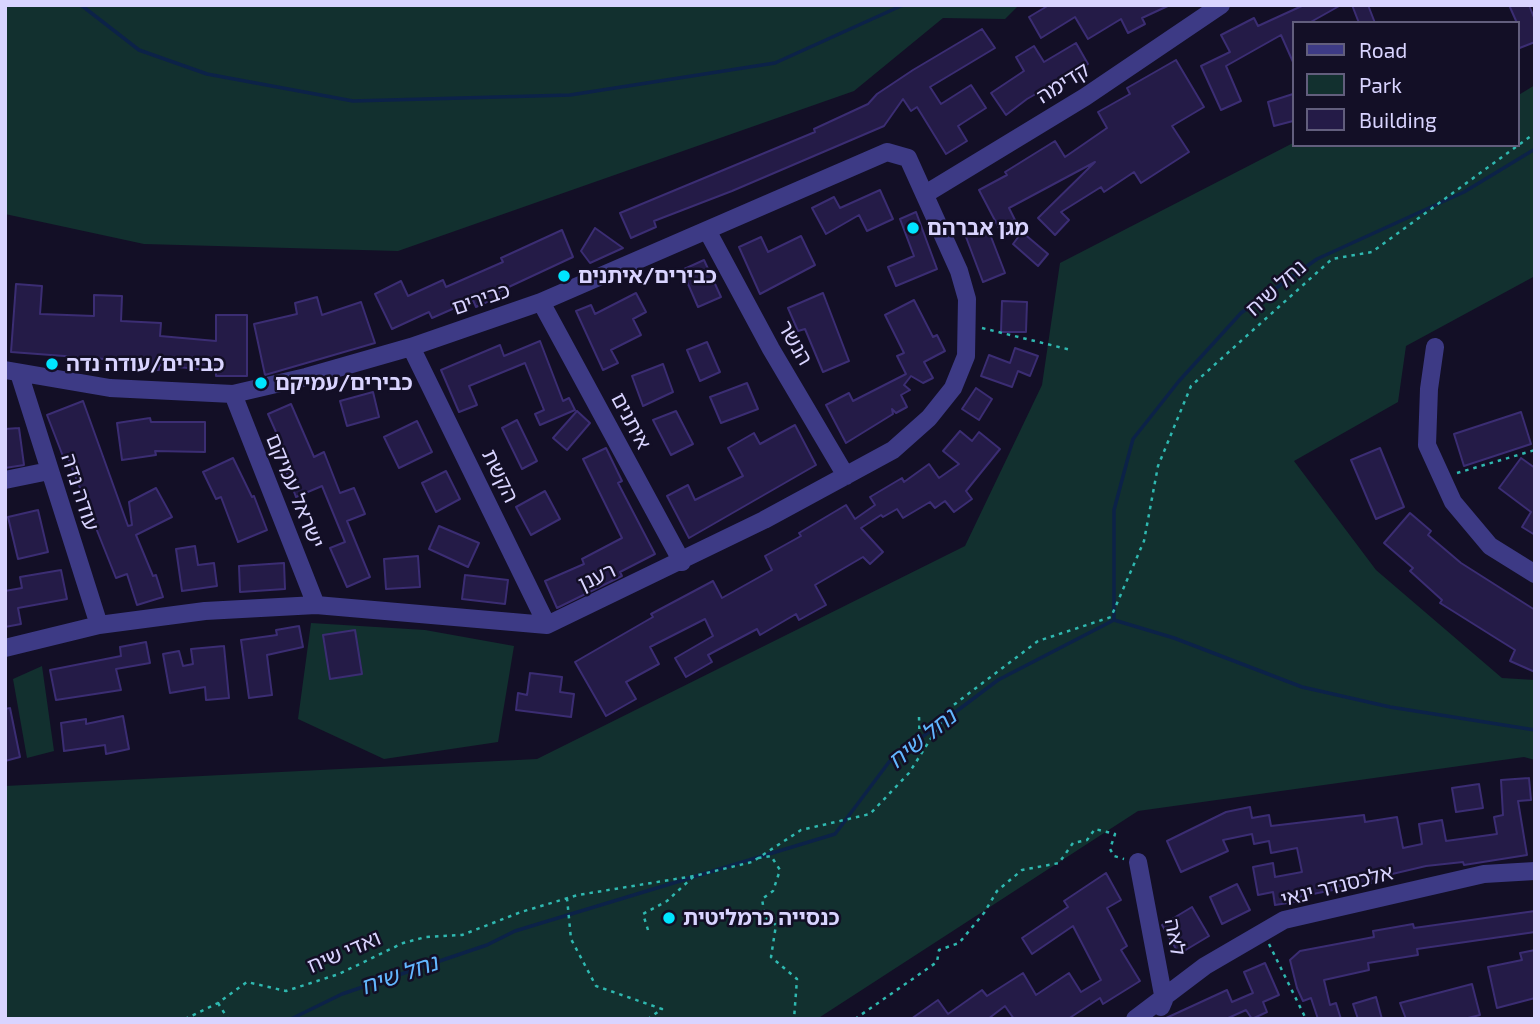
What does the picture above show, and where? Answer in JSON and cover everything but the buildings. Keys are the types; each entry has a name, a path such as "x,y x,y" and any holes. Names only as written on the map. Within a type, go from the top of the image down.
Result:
{"street":[{"name":"קדימה","path":"927,193 1085,97 1221,5"},
{"name":"כבירים","path":"12,372 110,388 233,394 411,348 541,302 708,232 887,152 908,158 927,193"},
{"name":"רענן","path":"5,648 99,625 205,611 316,605 547,625 682,562 893,450 929,418 953,388 966,355 967,299 959,271 927,193"},
{"name":"הנשר","path":"708,232 771,349 846,476"},
{"name":"איתנים","path":"541,302 682,562"},
{"name":"הקשת","path":"411,348 547,625"},
{"path":"1435,348 1429,389 1427,445 1453,502 1490,546 1535,574"},
{"name":"עודה נדה","path":"12,372 49,471 99,625"},
{"name":"ישראל עמיקם","path":"233,394 316,605"},
{"path":"5,480 49,471"},
{"name":"לאה","path":"1134,860 1164,1000"},
{"name":"אלכסנדר ינאי","path":"1135,1019 1164,1000 1205,966 1284,920 1485,874 1535,871"},
{"path":"1157,1019 1164,1000"}],"path":[{"name":"נחל שיח","path":"1519,144 1535,132"},
{"name":"נחל שיח","path":"521,912 567,898 694,876 757,859 801,830 870,814 909,773 951,706 1038,641 1111,617 1144,541 1158,466 1191,386 1332,258 1372,252 1515,147"},
{"path":"968,325 1071,350"},
{"path":"1442,477 1535,450"},
{"path":"919,717 920,755"},
{"path":"855,1019 937,962 939,950 958,943 985,913 997,891 1022,870 1059,863 1073,843 1087,840 1095,830 1115,834 1110,849 1114,856 1134,860"},
{"path":"757,859 771,856 780,870 773,891 762,899 765,917 776,925 771,957 797,979 794,1019"},
{"path":"648,930 643,914 667,901 694,876"},
{"path":"567,898 571,939 596,986 662,1009 648,1019"},
{"name":"ואדי שיח","path":"185,1019 218,1003 247,982 286,991 339,974 403,943 426,937 462,935 521,912"},
{"path":"1262,932 1306,1019"},
{"path":"218,1003 228,1019"}],"green space":[{"path":"5,5 1019,5 1005,19 943,18 854,91 398,251 144,244 5,214"},
{"path":"1535,85 1535,276 1406,346 1398,402 1294,461 1376,570 1502,678 1535,680 1535,760 1524,757 1138,811 817,1019 5,1019 5,786 537,759 965,546 1042,385 1060,263 1292,144 1292,147 1519,147 1519,95"},
{"path":"311,623 425,630 514,646 498,742 384,759 298,719"},
{"path":"42,666 54,751 27,758 13,679"}],"waterway":[{"path":"81,5 139,50 207,74 353,101 570,95 775,63 903,5"},
{"path":"1114,620 1114,510 1133,439 1179,381 1241,313 1317,259 1464,192 1535,149"},
{"name":"נחל שיח","path":"291,1019 342,994 487,945 515,931 835,834 889,762 998,680 1114,620 1174,638 1302,687 1390,707 1535,730"}],"place":[{"name":"מגן אברהם","path":"913,228"},
{"name":"כבירים/איתנים","path":"564,276"},
{"name":"כבירים/עודה נדה","path":"52,364"},
{"name":"כבירים/עמיקם","path":"261,383"},
{"name":"כנסייה כרמליטית","path":"669,918"}]}
